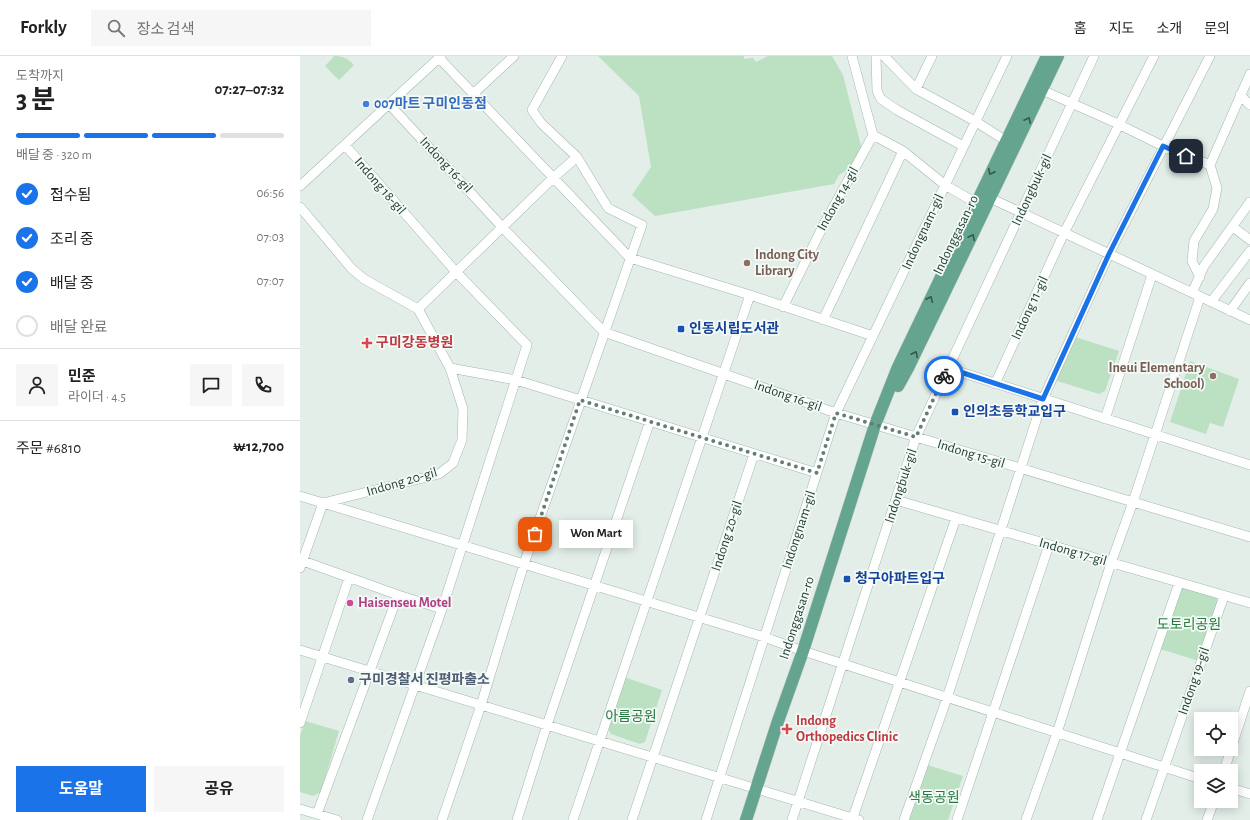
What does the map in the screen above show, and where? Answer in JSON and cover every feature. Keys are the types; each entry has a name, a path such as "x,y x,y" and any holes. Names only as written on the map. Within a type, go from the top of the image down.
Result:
{"main road":[{"name":"Indonggasan-ro","path":"746,820 803,651 875,425 898,367 1046,56"},
{"name":"Indonggasan-ro","path":"875,425 909,366 1058,56"}],"street":[{"path":"473,94 514,56"},
{"path":"442,820 481,705 524,564 642,225 608,208 577,158 540,123 532,110 562,56"},
{"path":"852,56 873,134"},
{"path":"876,56 878,91 881,99 897,110 963,146"},
{"path":"884,56 916,89 975,121 1006,141"},
{"path":"916,89 932,56"},
{"name":"Indongnam-gil","path":"706,820 836,413 1007,56"},
{"name":"Indongbuk-gil","path":"792,820 916,437 1094,56"},
{"name":"Indong 11-gil","path":"996,384 1064,233 1154,56"},
{"path":"1021,468 1043,399 1109,254 1210,56"},
{"path":"344,145 440,57 473,94 630,258 750,295 873,336"},
{"path":"1200,277 1192,261 1194,241 1213,209 1217,188 1210,165 1250,74"},
{"path":"1042,90 1163,146 1210,165"},
{"path":"1240,95 1250,105"},
{"name":"Indong 16-gil","path":"389,104 503,227 604,332 723,375 875,425"},
{"name":"Indongnam-gil","path":"873,134 903,151 945,185"},
{"name":"Indong 14-gil","path":"783,307 823,226 873,134"},
{"name":"Indong 18-gil","path":"300,186 344,145 456,272 527,345 516,380"},
{"path":"823,320 903,151"},
{"path":"418,309 553,178 577,158"},
{"path":"945,185 976,202"},
{"path":"990,198 1250,320"},
{"path":"1026,820 1057,733 1111,563 1155,435 1200,277 1204,266 1250,202"},
{"path":"300,207 352,269 364,279 418,309 450,368 516,380 817,473"},
{"path":"1232,226 1250,240"},
{"path":"1211,302 1250,250"},
{"path":"1105,419 1152,275"},
{"path":"1230,311 1250,283"},
{"path":"573,820 598,741 647,602 750,295"},
{"name":"Indong 20-gil","path":"323,503 439,474 452,463 462,440 463,409 450,368"},
{"path":"948,368 1250,466"},
{"path":"366,820 442,609 516,380"},
{"path":"517,820 547,725 650,421"},
{"name":"Indong 15-gil","path":"875,425 1250,537"},
{"name":"Indong 20-gil","path":"632,820 754,454"},
{"name":"Indong 15-gil","path":"1002,531 1021,468"},
{"name":"Indong 20-gil","path":"300,496 764,637 803,651"},
{"name":"Indong 17-gil","path":"896,500 1250,603"},
{"path":"323,503 301,565 349,578 442,609"},
{"path":"300,650 854,819 956,518"},
{"path":"904,820 947,698 1002,531"},
{"path":"957,820 1049,545"},
{"path":"300,723 349,578"},
{"path":"1097,820 1179,583"},
{"path":"317,814 398,595"},
{"name":"Indong 19-gil","path":"1146,820 1224,596"},
{"path":"803,651 1194,777"},
{"path":"1238,728 1250,691"},
{"path":"1238,790 1250,794"},
{"path":"300,808 337,820"},
{"path":"1207,820 1211,808"}],"green space":[{"path":"334,56 345,58 354,65 339,80 325,66"},
{"path":"598,56 744,56 744,59 753,58 756,62 768,56 832,56 843,75 862,150 849,169 839,175 834,184 655,216 632,195 651,167 639,96"},
{"path":"1072,336 1119,351 1105,391 1099,394 1051,379"},
{"path":"1190,361 1239,379 1223,427 1210,423 1206,434 1170,422"},
{"name":"도토리공원","path":"1184,586 1213,595 1218,601 1199,661 1160,649 1178,592"},
{"name":"아름공원","path":"624,677 662,690 645,742 640,744 611,734 605,724"},
{"path":"305,721 339,731 321,792 313,796 300,792 300,736"},
{"name":"색동공원","path":"924,764 963,776 948,820 906,820"}],"way so far":[{"path":"535,534 580,400 817,473 836,413 916,437 944,376"}],"place":[{"name":"007마트 구미인동점","path":"366,104"},
{"name":"Indong City Library","path":"747,263"},
{"name":"인동시립도서관","path":"681,329"},
{"name":"구미강동병원","path":"367,343"},
{"name":"Ineui Elementary School)","path":"1213,376"},
{"name":"인의초등학교입구","path":"955,412"},
{"name":"Won Mart","path":"535,534"},
{"name":"청구아파트입구","path":"847,579"},
{"name":"Haisenseu Motel","path":"350,603"},
{"name":"구미경찰서 진평파출소","path":"351,680"},
{"name":"Indong Orthopedics Clinic","path":"787,729"}],"route":[{"path":"944,376 948,368 1043,399 1109,254 1163,146 1186,156"}]}
